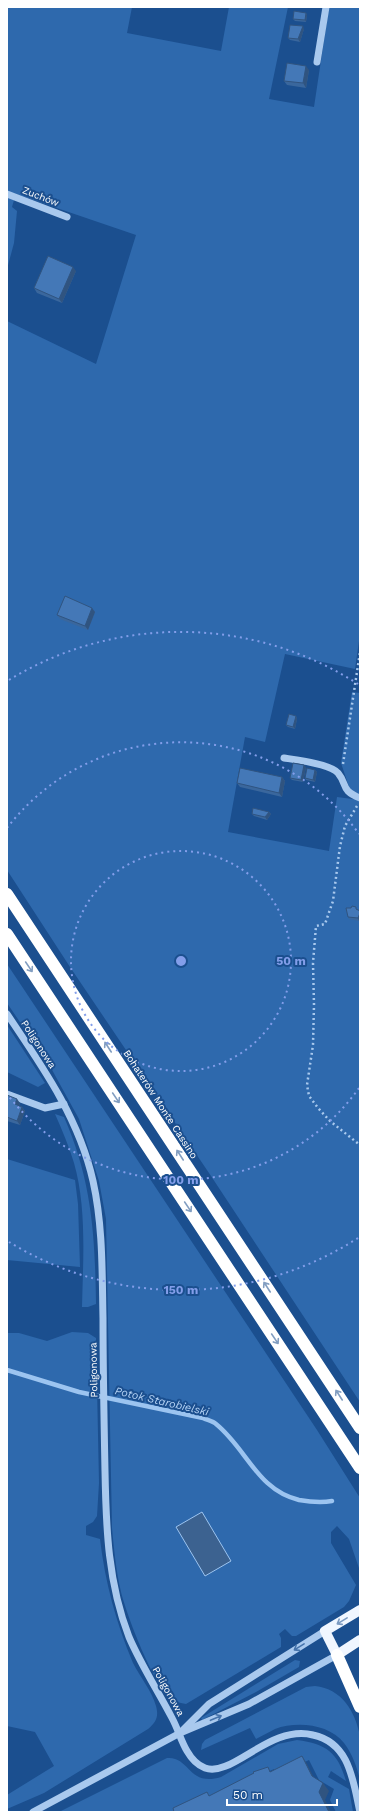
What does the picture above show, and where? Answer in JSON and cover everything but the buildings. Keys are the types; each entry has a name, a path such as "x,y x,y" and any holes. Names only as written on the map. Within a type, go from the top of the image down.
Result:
{"highway":[{"name":"Bohaterów Monte Cassino","path":"7,894 360,1428"},
{"path":"7,934 360,1468"},
{"path":"337,1655 360,1707"}],"main road":[{"path":"360,1610 325,1632 337,1655 360,1640"}],"street":[{"path":"317,62 326,7"},
{"name":"Zuchów","path":"7,194 67,217"},
{"path":"284,758 334,770 341,778 346,790 360,799"},
{"name":"Poligonowa","path":"7,1014 46,1072 64,1104 81,1143 92,1179 100,1221 106,1527 115,1592 129,1636 180,1733 185,1747 194,1760 202,1767 213,1769 224,1767 275,1738 288,1734 300,1733 321,1737 339,1749 347,1761 360,1812"},
{"path":"7,1094 45,1108 64,1104"},
{"path":"180,1733 209,1704 325,1632"},
{"path":"33,1812 180,1733 249,1704 337,1655"}],"path":[{"path":"341,778 360,652"},
{"path":"360,799 345,826 340,846 333,901 326,924 316,926 313,963 313,1045 308,1085 310,1096 318,1108 360,1145"}],"shaded area":[{"path":"7,7 132,7 127,33 221,51 229,7 288,7 269,99 314,107 329,7 360,7 360,634 355,669 285,654 265,742 245,737 228,832 329,851 337,797 360,800 360,1402 7,870 7,321 96,364 136,235 7,191"},
{"path":"7,197 14,200 12,207 17,211 14,243 7,269"},
{"path":"352,692 360,693 360,794 353,792 349,787 341,763"},
{"path":"7,964 317,1430 360,1498 360,1571 349,1539 337,1526 331,1532 331,1543 356,1585 349,1601 344,1607 296,1636 292,1636 285,1629 279,1634 281,1638 281,1647 186,1704 176,1702 171,1699 156,1679 149,1665 129,1617 121,1592 114,1552 112,1528 106,1219 99,1181 79,1119 51,1068 7,1003"},
{"path":"7,1025 45,1083 38,1087 7,1072"},
{"path":"55,1114 64,1117 73,1141 81,1164 90,1209 95,1255 96,1304 88,1307 82,1307 83,1216 78,1180 70,1150"},
{"path":"7,1159 75,1180 78,1204 80,1267 7,1260"},
{"path":"72,1332 88,1333 96,1338 99,1483 97,1516 93,1522 86,1526 86,1535 100,1539 108,1587 116,1618 133,1663 154,1700 157,1716 155,1722 148,1729 44,1793 7,1809 7,1795 54,1766 35,1732 7,1726 7,1333 19,1333 47,1341"},
{"path":"202,1512 231,1561 205,1576 176,1527"},
{"path":"295,1660 300,1661 299,1667 256,1692 202,1720 201,1718"},
{"path":"315,1686 324,1688 340,1697 351,1710 355,1718 361,1741 360,1780 354,1760 344,1743 330,1732 312,1726 293,1725 275,1729 256,1739 250,1728 201,1750 202,1744 205,1740 306,1687"},
{"path":"297,1740 324,1747 335,1757 343,1771 346,1781 331,1771 328,1777 349,1789 353,1812 336,1812 330,1800 334,1789 319,1780 309,1760 278,1775 274,1769 182,1812 59,1812 167,1758 175,1759 180,1762 195,1775 210,1779 221,1777 278,1744"}],"waterway":[{"name":"Potok Starobielski","path":"7,1370 79,1392 212,1421 227,1434 253,1468 273,1487 285,1495 299,1500 316,1502 332,1501"}]}
